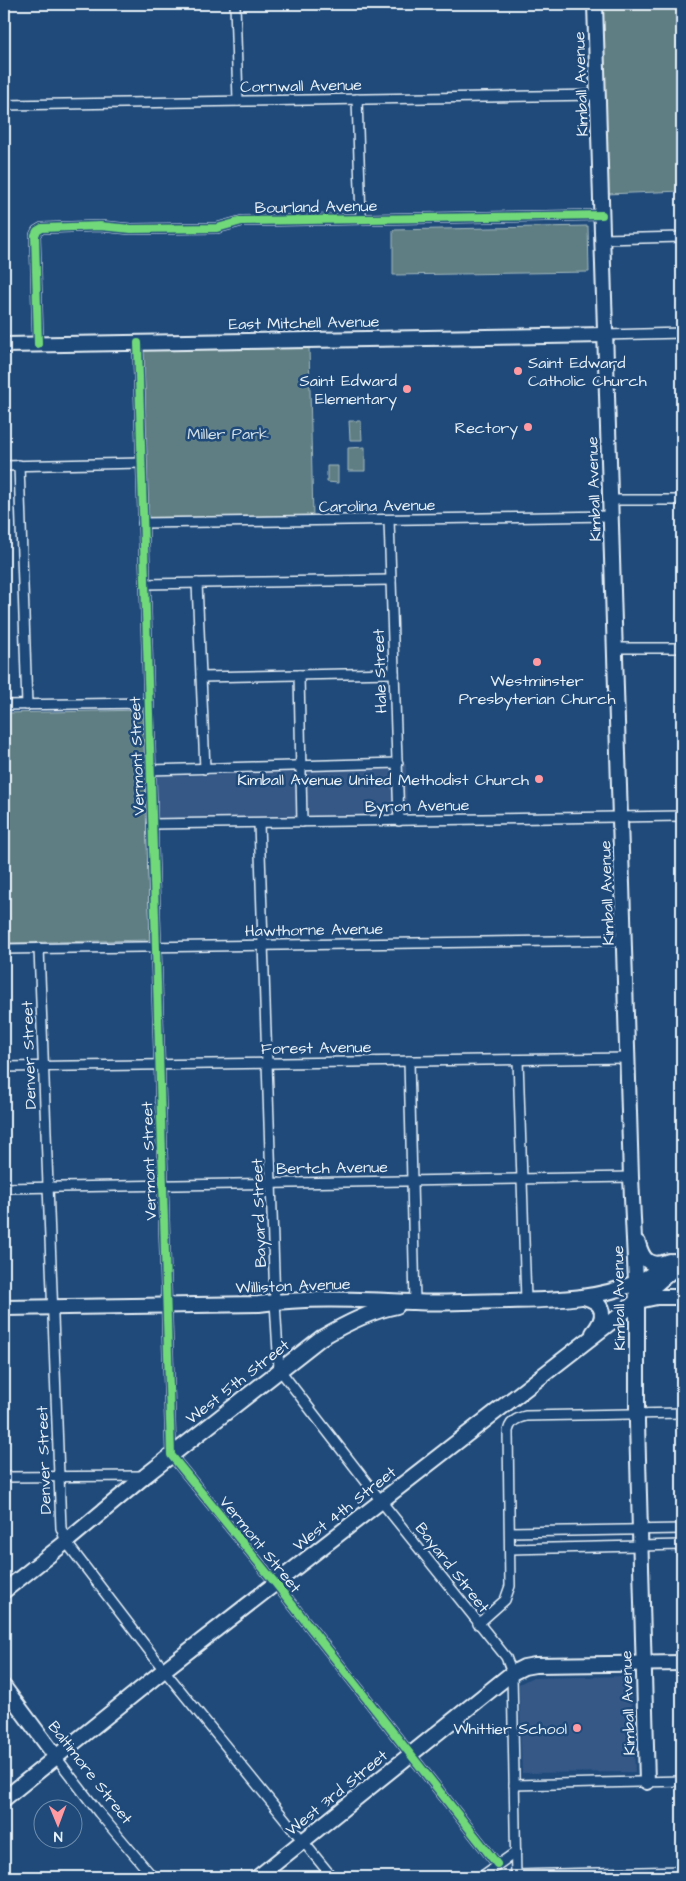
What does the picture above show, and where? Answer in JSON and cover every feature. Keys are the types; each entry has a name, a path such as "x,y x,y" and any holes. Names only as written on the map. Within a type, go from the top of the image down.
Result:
{"main road":[{"name":"Kimball Avenue","path":"595,4 637,1302 637,1414 647,1782"},
{"name":"East Mitchell Avenue","path":"4,345 605,335"},
{"path":"634,1229 639,1248 652,1264 680,1259"},
{"name":"Williston Avenue","path":"4,1308 258,1304 287,1300 386,1300 415,1302 526,1300 584,1296 636,1283 680,1259"},
{"name":"West 4th Street","path":"4,1799 164,1670 637,1302 680,1259"},
{"path":"584,1296 598,1303 602,1315 601,1322 585,1342"},
{"path":"637,1302 657,1297 682,1297"},
{"name":"West 5th Street","path":"4,1591 171,1455 321,1338 352,1321 388,1307 415,1302"},
{"name":"West 3rd Street","path":"258,1877 512,1673 524,1667 535,1665 682,1664"},
{"name":"Baltimore Street","path":"4,1687 56,1757"}],"street":[{"path":"235,4 238,101"},
{"name":"Cornwall Avenue","path":"4,105 598,95"},
{"path":"357,99 361,219"},
{"name":"Bourland Avenue","path":"38,344 36,235 37,231 42,228 100,226 131,229 217,228 242,221 602,215"},
{"path":"603,239 682,237"},
{"path":"605,335 682,333"},
{"name":"Vermont Street","path":"138,343 171,1455 276,1584 497,1864"},
{"path":"4,466 141,463"},
{"path":"19,465 27,705"},
{"path":"611,500 682,500"},
{"name":"Carolina Avenue","path":"143,523 612,516"},
{"name":"Hale Street","path":"389,520 399,821"},
{"path":"145,584 391,580"},
{"path":"197,583 205,769"},
{"path":"616,648 682,648"},
{"path":"201,677 394,673"},
{"path":"299,675 302,822"},
{"path":"4,705 148,703"},
{"path":"150,770 398,763"},
{"name":"Byron Avenue","path":"152,824 682,816"},
{"name":"Bayard Street","path":"259,823 275,1302 279,1369 478,1624 506,1656 512,1673"},
{"name":"Hawthorne Avenue","path":"4,949 625,940"},
{"name":"Denver Street","path":"39,948 60,1520 66,1542 164,1670 332,1877"},
{"name":"Forest Avenue","path":"4,1067 628,1058"},
{"path":"518,1060 526,1300"},
{"path":"408,1061 415,1302"},
{"name":"Bertch Avenue","path":"4,1188 632,1177"},
{"path":"478,1624 496,1609 508,1594 510,1586 508,1431 513,1421 518,1417 526,1416 682,1413"},
{"path":"4,1477 58,1475 145,1476"},
{"path":"510,1532 682,1529"},
{"path":"510,1548 682,1545"},
{"path":"512,1673 516,1876 682,1871"},
{"name":"Baltimore Street","path":"56,1757 98,1813 153,1877"},
{"path":"514,1785 682,1781"},
{"path":"481,1877 516,1852"}],"shaded area":[{"path":"406,764 407,817 147,820 144,776 210,775"},
{"name":"Whittier School","path":"631,1676 635,1772 522,1773 519,1684 531,1678"}],"green space":[{"path":"601,4 682,4 682,191 607,194"},
{"path":"588,226 589,272 393,275 393,230"},
{"name":"Miller Park","path":"309,346 313,517 146,519 143,349"},
{"path":"349,421 361,421 362,440 350,440"},
{"path":"365,447 365,471 348,471 348,448"},
{"path":"327,466 338,466 338,483 327,482"},
{"path":"143,710 150,940 4,943 4,713"}],"cycle path":[{"path":"38,344 35,235 42,228 100,226 131,229 217,228 242,221 602,215"},
{"path":"138,343 171,1455 276,1584 497,1864"}],"place":[{"name":"Saint Edward Catholic Church","path":"518,371"},
{"name":"Saint Edward Elementary","path":"407,389"},
{"name":"Rectory","path":"528,427"},
{"name":"Westminster Presbyterian Church","path":"537,662"},
{"name":"Kimball Avenue United Methodist Church","path":"539,779"},
{"name":"Whittier School","path":"577,1728"}]}
